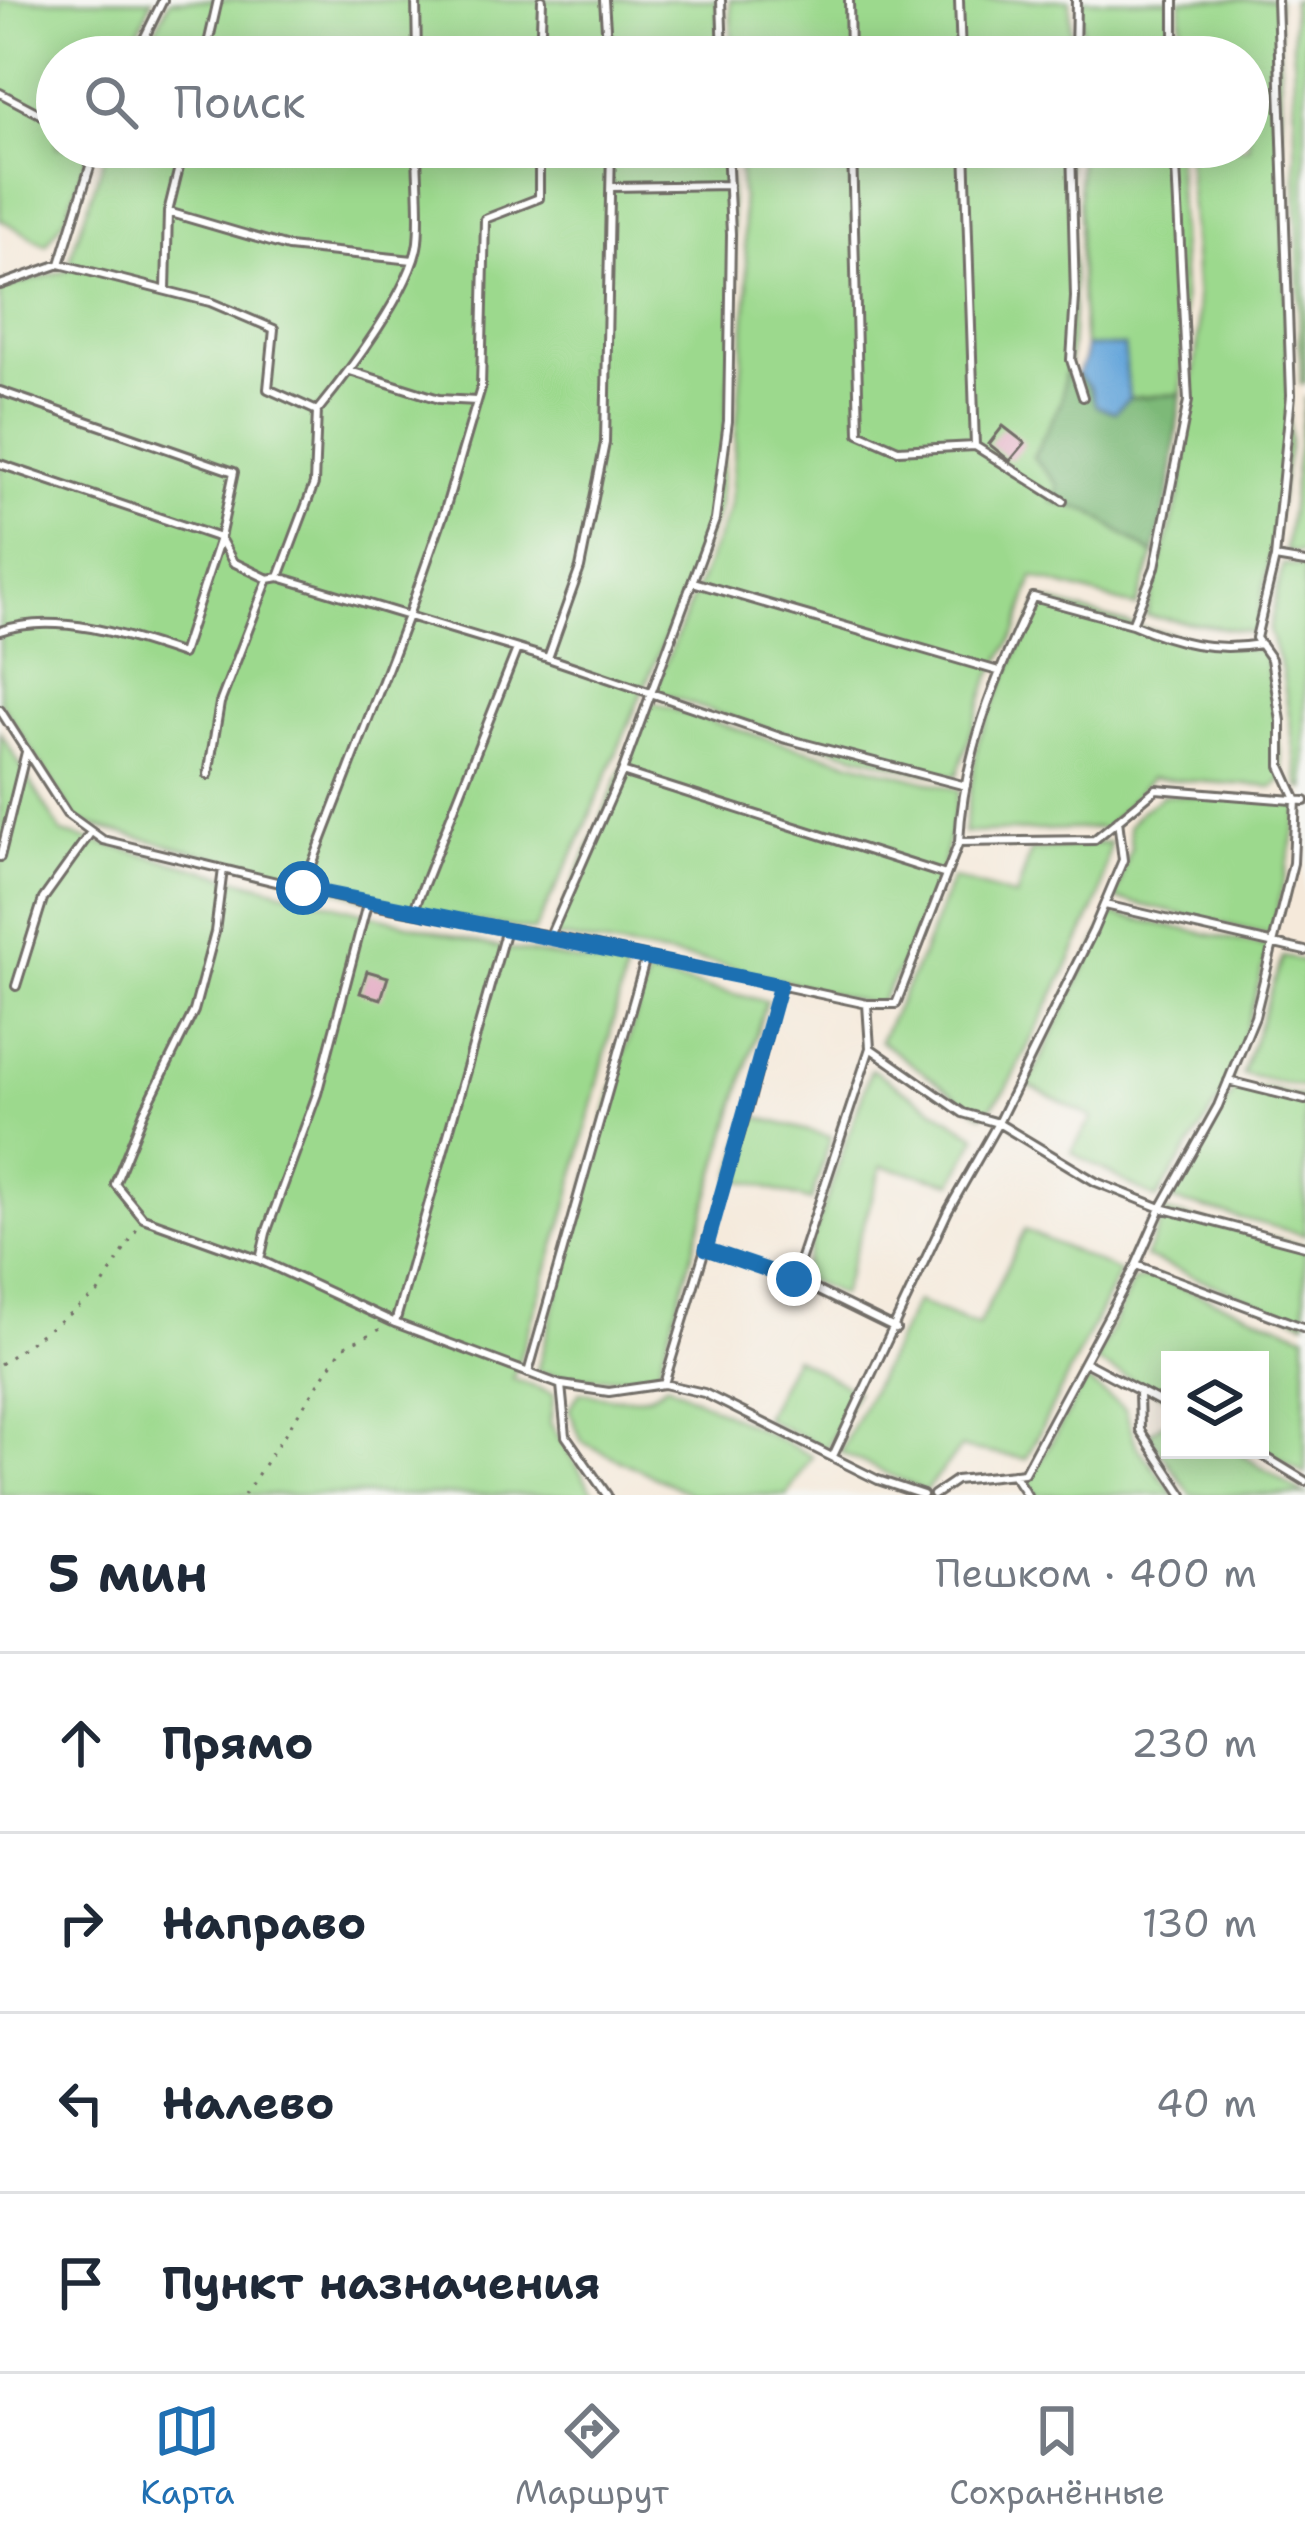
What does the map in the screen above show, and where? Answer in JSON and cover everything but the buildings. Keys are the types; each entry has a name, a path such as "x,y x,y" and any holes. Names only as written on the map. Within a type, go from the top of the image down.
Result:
{"lane":[{"path":"145,36 163,0"},
{"path":"210,36 218,0"},
{"path":"416,0 417,36"},
{"path":"541,36 542,0"},
{"path":"604,0 607,36"},
{"path":"721,0 722,36"},
{"path":"849,0 850,36"},
{"path":"959,0 961,36"},
{"path":"1075,36 1076,0"},
{"path":"1174,0 1174,36"},
{"path":"934,1495 956,1480 1024,1473 1228,1081 1255,1016 1293,863 1300,800 1281,766 1281,721 1271,658 1256,638 1275,558 1291,395 1277,0"},
{"path":"0,93 36,112"},
{"path":"60,264 90,168"},
{"path":"166,290 168,212 179,168"},
{"path":"279,577 314,484 317,411 350,370 408,275 418,244 417,168"},
{"path":"303,888 408,616 481,388 485,219 538,198 539,168"},
{"path":"548,658 580,568 604,443 612,168"},
{"path":"550,937 622,772 715,520 728,421 728,168"},
{"path":"853,168 859,433 898,450 976,446 1063,502"},
{"path":"966,168 976,446"},
{"path":"1072,168 1075,297 1071,360 1084,398"},
{"path":"1132,624 1155,567 1188,401 1176,168"},
{"path":"612,187 729,185"},
{"path":"168,212 288,247 413,260"},
{"path":"0,285 60,264 210,302 274,328 268,389 317,411"},
{"path":"350,370 439,398 477,401"},
{"path":"0,391 234,472 220,538 182,654 106,628 0,631"},
{"path":"1291,395 1305,395"},
{"path":"0,464 220,538 233,562 268,579 279,577 548,658 783,738 966,786"},
{"path":"1275,558 1305,563"},
{"path":"208,775 220,704 268,579"},
{"path":"693,582 998,671"},
{"path":"0,710 67,814 103,840 367,904 506,928 868,1004 896,1004 959,842 966,786 998,671 1033,597 1132,624 1171,640 1226,650 1261,644"},
{"path":"413,912 517,649"},
{"path":"0,856 26,752"},
{"path":"622,772 946,875"},
{"path":"959,842 1094,839 1156,789 1300,800"},
{"path":"832,1456 948,1211 998,1123 1105,905 1123,860 1118,820"},
{"path":"16,986 43,899 91,832"},
{"path":"223,869 215,932 194,1011 115,1184 143,1218 260,1260 395,1323 561,1385 609,1393 664,1384 704,1393 878,1480 923,1495"},
{"path":"260,1260 317,1094 367,904"},
{"path":"1105,905 1305,951"},
{"path":"395,1323 506,928"},
{"path":"528,1372 646,957"},
{"path":"664,1384 780,985"},
{"path":"794,1279 870,1048 868,1004"},
{"path":"870,1048 963,1113 998,1123 1096,1182 1161,1208 1305,1246"},
{"path":"1228,1081 1305,1100"},
{"path":"706,1249 794,1279 896,1329"},
{"path":"1136,1264 1305,1328"},
{"path":"1085,1362 1161,1403"},
{"path":"561,1385 566,1436 608,1495"},
{"path":"1139,1392 1140,1430 1184,1495"},
{"path":"1269,1459 1305,1481"},
{"path":"1013,1474 1027,1495"}],"path":[{"path":"0,1364 98,1293 143,1218"},
{"path":"244,1495 343,1347 395,1323"}],"green space":[{"path":"0,0 152,0 136,36 36,36 36,168 83,168 65,218 46,245 0,219"},
{"path":"170,0 717,0 720,36 152,36"},
{"path":"730,0 1070,0 1071,36 732,36"},
{"path":"1081,0 1170,0 1171,36 1082,36"},
{"path":"1181,0 1278,0 1290,443 1256,633 1146,616 1180,493 1199,332 1188,168 1269,168 1269,36 1181,36"},
{"path":"1292,0 1305,0 1305,383 1301,384"},
{"path":"101,168 728,168 737,287 719,511 577,846 534,931 405,910 78,822 0,701 0,289 71,269 71,255"},
{"path":"740,168 1068,168 1073,274 1068,371 1060,406 1033,457 1060,487 1052,501 1089,511 1154,555 1136,607 1033,577 1017,631 989,679 957,775 911,769 813,743 658,692 656,686 730,508 748,287"},
{"path":"1079,168 1177,168 1185,338 1181,394 1129,398 1124,346 1085,347"},
{"path":"1065,373 1086,384 1097,406 1114,412 1129,398 1181,394 1170,488 1154,555 1089,511 1052,501 1059,486 1033,457 1061,402"},
{"path":"1305,397 1305,553 1285,552"},
{"path":"1283,564 1305,566 1305,789 1300,787 1282,670 1269,631"},
{"path":"1041,599 1146,629 1265,652 1284,777 1274,787 1151,778 1106,828 964,833 978,740"},
{"path":"650,702 959,790 943,867 901,966 878,1006 716,963 551,936"},
{"path":"0,732 62,833 492,946 626,969 567,1208 513,1379 554,1394 550,1423 595,1495 0,1495"},
{"path":"1164,795 1260,799 1300,806 1272,935 1115,899 1131,848 1129,826"},
{"path":"1110,842 1100,896 1065,972 1006,1090 983,1115 880,1041 922,955 952,878 1016,897 1031,851"},
{"path":"1111,914 1269,947 1230,1084 1156,1199 1071,1152 1093,1118 1028,1085"},
{"path":"1283,957 1305,961 1305,1088 1242,1074"},
{"path":"648,975 766,1001 658,1371 598,1378 537,1371 611,1095"},
{"path":"871,1069 977,1136 953,1183 882,1166 841,1295 800,1277"},
{"path":"1236,1087 1305,1098 1305,1235 1171,1200"},
{"path":"750,1115 831,1137 811,1201 732,1178"},
{"path":"1165,1212 1305,1246 1305,1321 1145,1257"},
{"path":"1025,1230 1120,1272 1026,1459 961,1448 925,1491 840,1452 916,1302 978,1326"},
{"path":"1153,1277 1305,1334 1305,1474 1269,1452 1269,1351 1161,1351 1161,1394 1096,1362 1133,1281"},
{"path":"794,1357 856,1391 826,1449 764,1418"},
{"path":"1086,1380 1125,1409 1136,1445 1175,1495 1036,1495 1028,1483"},
{"path":"667,1384 812,1456 787,1495 693,1495 582,1442 569,1409 580,1392 637,1397"},
{"path":"1161,1425 1161,1451 1149,1434"},
{"path":"1166,1459 1248,1459 1305,1495 1191,1495"}],"water":[{"path":"1124,346 1129,398 1115,412 1096,406 1090,388 1077,375 1085,347"}],"route":[{"path":"303,888 780,985 706,1249 794,1279"}]}
